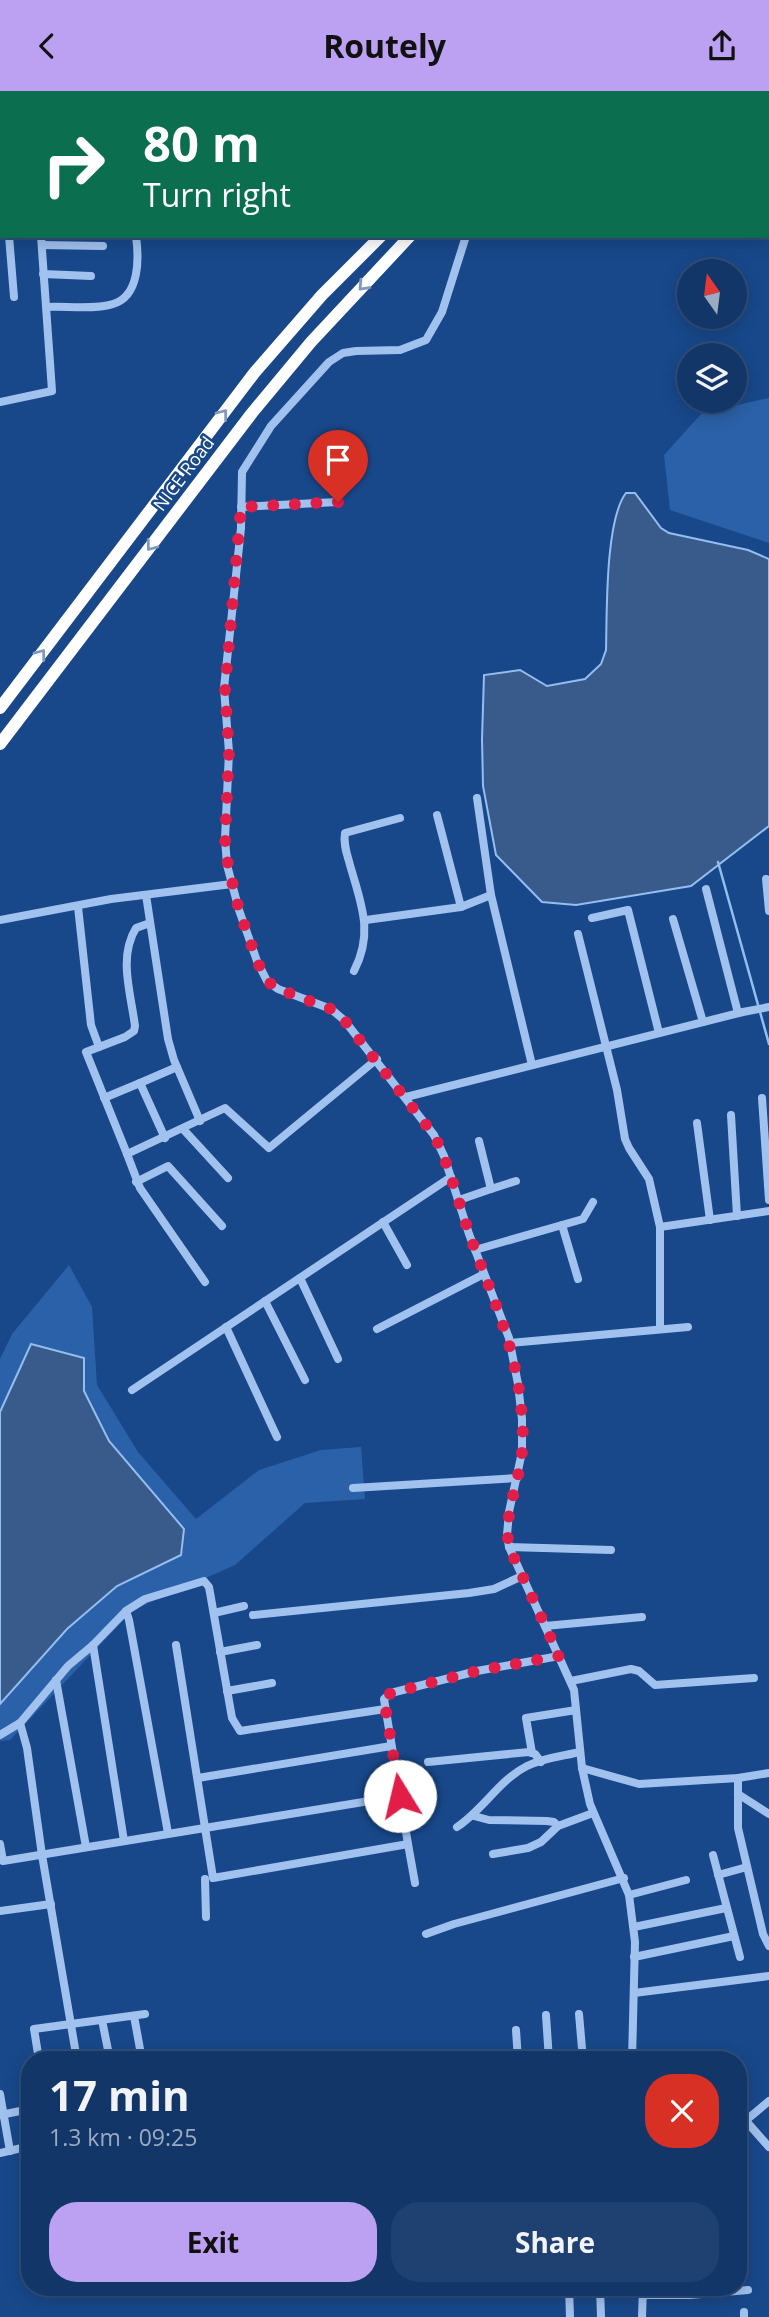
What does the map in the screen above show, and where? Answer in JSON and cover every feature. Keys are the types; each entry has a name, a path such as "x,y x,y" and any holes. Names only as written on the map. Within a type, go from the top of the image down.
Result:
{"highway":[{"name":"NICE Road","path":"0,708 256,372 322,295 379,238"},
{"name":"NICE Road","path":"0,744 267,394 338,312 408,238"}],"street":[{"path":"9,238 14,297"},
{"path":"47,307 107,306 121,301 136,275 139,255 136,238"},
{"path":"465,238 442,312 426,340 400,350 343,353 329,362 271,426 242,472 225,688 229,752 225,839 232,884 252,948 267,981 278,989 331,1009 344,1020 434,1135 510,1343 522,1419 522,1452 509,1512 509,1547 571,1681 582,1768 593,1813 624,1878 629,1895 635,1957 632,2051"},
{"path":"0,402 52,391 42,240 103,246"},
{"path":"43,274 91,277"},
{"path":"241,507 338,502"},
{"path":"477,798 491,895 533,1065"},
{"path":"437,815 461,907"},
{"path":"354,971 363,953 366,920 344,846 345,833 400,818"},
{"path":"766,879 769,911"},
{"path":"0,920 146,895 232,884"},
{"path":"706,889 738,1013"},
{"path":"146,895 168,1039 200,1121"},
{"path":"366,920 461,907 491,895"},
{"path":"78,907 91,1025 99,1047"},
{"path":"592,918 628,910 659,1033"},
{"path":"673,919 703,1022"},
{"path":"150,923 136,928 128,944 126,957 134,1031 86,1052 136,1182 205,1282"},
{"path":"578,934 617,1090 625,1139 649,1179 660,1227 660,1329"},
{"path":"406,1097 766,1008"},
{"path":"127,1154 225,1108 269,1148 377,1059"},
{"path":"104,1098 177,1067"},
{"path":"140,1083 165,1138"},
{"path":"762,1098 769,1200"},
{"path":"731,1115 737,1216"},
{"path":"697,1123 710,1220"},
{"path":"183,1129 228,1178"},
{"path":"479,1141 491,1189"},
{"path":"136,1182 169,1166 222,1226"},
{"path":"132,1389 451,1177"},
{"path":"459,1200 516,1181"},
{"path":"475,1250 583,1219 593,1202"},
{"path":"660,1227 769,1211"},
{"path":"383,1222 407,1265"},
{"path":"562,1225 578,1279"},
{"path":"377,1329 484,1273"},
{"path":"300,1278 338,1359"},
{"path":"265,1301 305,1380"},
{"path":"226,1327 277,1437"},
{"path":"510,1343 688,1327"},
{"path":"353,1488 517,1478"},
{"path":"509,1547 611,1550"},
{"path":"253,1615 469,1593 494,1589 522,1576"},
{"path":"0,1735 20,1723 68,1666 126,1611 145,1599 204,1581 209,1587 233,1724 240,1731 385,1709"},
{"path":"214,1613 244,1607"},
{"path":"126,1611 130,1620 168,1833"},
{"path":"545,1626 642,1617"},
{"path":"220,1652 257,1644"},
{"path":"93,1645 124,1840"},
{"path":"176,1645 213,1878 408,1844"},
{"path":"415,1883 384,1699 391,1693 477,1671 559,1656"},
{"path":"571,1681 631,1669 639,1671 655,1685 754,1678"},
{"path":"56,1680 86,1847"},
{"path":"227,1691 272,1683"},
{"path":"541,1762 532,1753 526,1718 576,1710"},
{"path":"20,1723 27,1748 42,1855 76,2051"},
{"path":"198,1778 391,1746"},
{"path":"457,1827 474,1816 515,1775 528,1766 580,1752"},
{"path":"428,1762 532,1753"},
{"path":"582,1768 639,1784 738,1778 769,1773"},
{"path":"738,1778 738,1828 763,1934 769,1946"},
{"path":"738,1794 769,1814"},
{"path":"0,1844 2,1861 400,1796"},
{"path":"493,1854 528,1848 541,1842 558,1826 593,1813"},
{"path":"474,1816 489,1820 547,1821 558,1826"},
{"path":"713,1855 734,1936 738,1941 740,1957"},
{"path":"718,1875 747,1867"},
{"path":"426,1934 624,1878"},
{"path":"205,1879 206,1917"},
{"path":"629,1895 687,1880"},
{"path":"0,1911 51,1904"},
{"path":"634,1927 726,1908"},
{"path":"635,1957 734,1936"},
{"path":"634,1993 769,1976"},
{"path":"38,2051 34,2029 145,2014"},
{"path":"579,2014 582,2051"},
{"path":"546,2015 548,2051"},
{"path":"134,2016 140,2051"},
{"path":"102,2020 108,2051"},
{"path":"516,2030 517,2051"},
{"path":"0,2094 10,2151"},
{"path":"747,2120 769,2101"},
{"path":"2,2115 21,2111"},
{"path":"747,2128 769,2147"},
{"path":"0,2153 21,2148"},
{"path":"569,2296 570,2317"},
{"path":"600,2296 601,2317"},
{"path":"642,2317 643,2296"}],"shaded area":[{"path":"769,398 769,543 670,510 664,455 702,413 747,413 747,403"},
{"path":"626,493 635,493 661,528 669,533 748,550 769,559 769,826 691,886 576,905 542,902 496,855 483,786 484,675 520,670 547,686 585,679 601,664 606,650 607,592 614,524"},
{"path":"69,1265 92,1307 97,1385 138,1452 196,1519 259,1470 321,1450 361,1447 365,1499 305,1503 235,1565 133,1610 10,1740 0,1741 0,1704 67,1629 117,1586 181,1555 184,1529 109,1441 84,1391 20,1366 0,1412 0,1359 12,1334"},
{"path":"31,1344 84,1358 84,1391 109,1441 184,1529 181,1555 117,1586 67,1629 0,1704 0,1412"}],"waterway":[{"path":"718,862 769,1044"}],"route":[{"path":"338,502 241,507 225,688 229,752 225,839 233,892 257,961 267,981 278,989 331,1009 344,1020 434,1135 444,1156 469,1234 509,1338 518,1384 522,1452 509,1512 509,1547 559,1656 477,1671 391,1693 384,1699 400,1796"}]}
